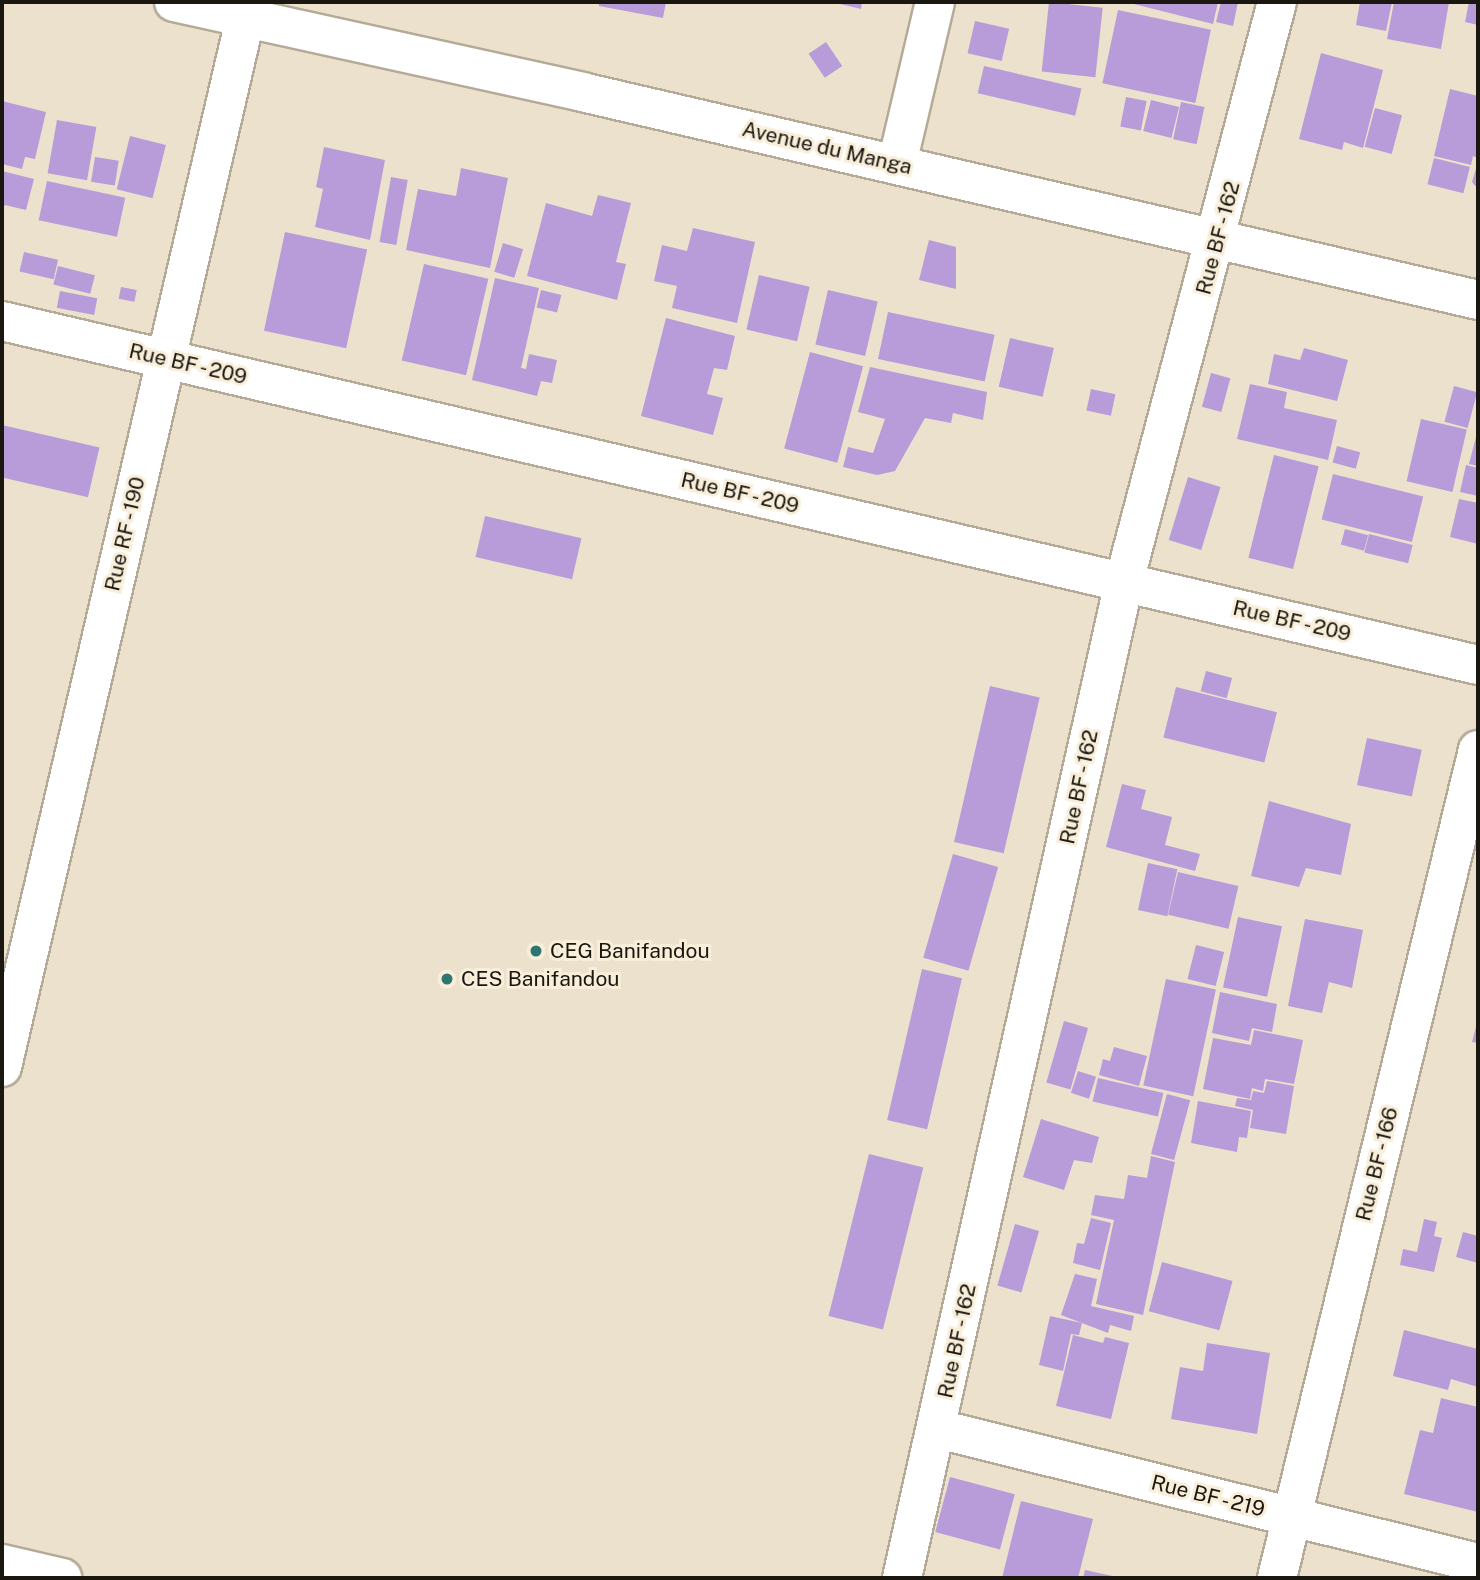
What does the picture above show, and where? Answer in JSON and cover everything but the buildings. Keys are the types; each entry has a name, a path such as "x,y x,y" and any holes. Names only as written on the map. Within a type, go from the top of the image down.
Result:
{"street":[{"name":"Avenue du Manga","path":"174,2 247,10 1478,300"},
{"path":"897,164 934,2"},
{"name":"Rue BF - 162","path":"902,1578 938,1429 1124,582 1218,240 1278,2"},
{"name":"Rue RF - 190","path":"2,1067 247,10"},
{"name":"Rue BF - 209","path":"2,321 1478,665"},
{"name":"Rue BF - 166","path":"1278,1578 1290,1516 1478,750"},
{"name":"Rue BF - 219","path":"938,1429 1478,1563"},
{"path":"2,1564 62,1578"}],"place":[{"name":"CEG Banifandou","path":"536,951"},
{"name":"CES Banifandou","path":"447,979"}]}
